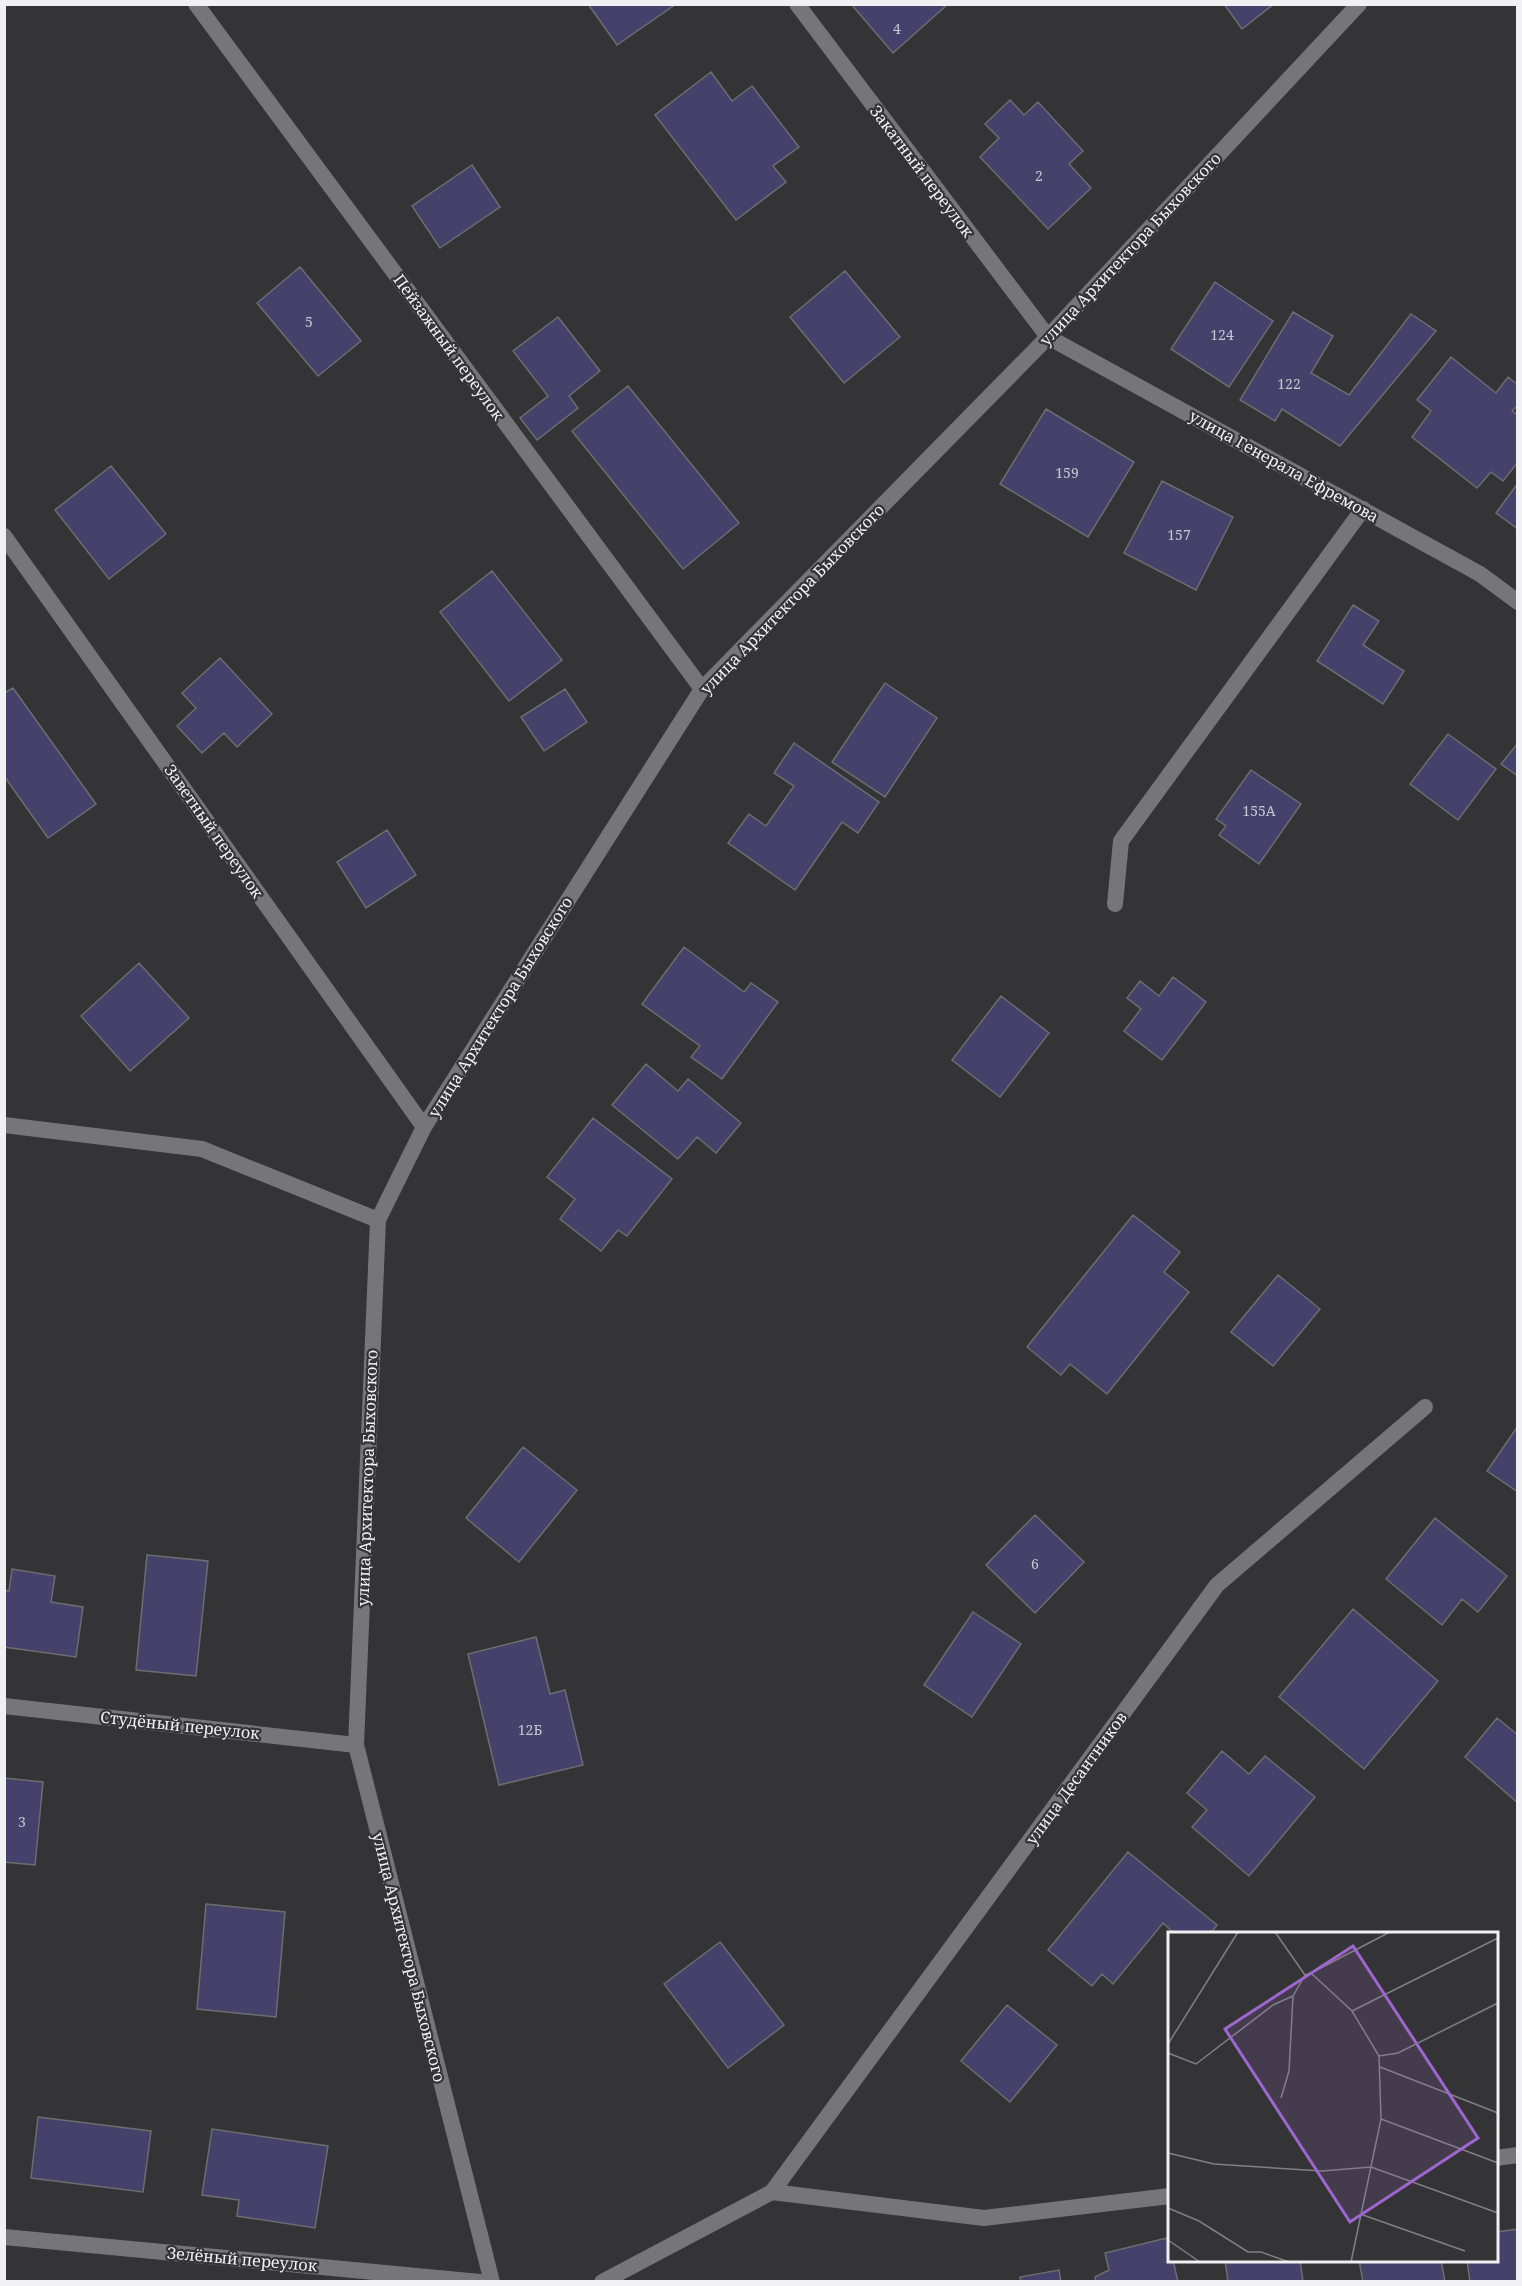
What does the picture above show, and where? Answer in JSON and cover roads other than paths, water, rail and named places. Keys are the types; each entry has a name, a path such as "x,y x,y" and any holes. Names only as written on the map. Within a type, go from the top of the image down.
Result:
{"street":[{"name":"Пейзажный переулок","path":"196,4 702,689"},
{"name":"Закатный переулок","path":"797,4 1048,337"},
{"name":"улица Архитектора Быховского","path":"492,2282 356,1745 378,1220 424,1127 702,689 1048,337 1359,4"},
{"name":"улица Генерала Ефремова","path":"1048,337 1480,574 1518,602"},
{"path":"1115,904 1121,841 1364,509"},
{"name":"Заветный переулок","path":"4,536 424,1127"},
{"path":"4,1125 202,1149 378,1220"},
{"name":"улица Десантников","path":"772,2193 1216,1585 1425,1407"},
{"name":"Студёный переулок","path":"4,1706 356,1745"},
{"path":"1498,2158 1518,2155"},
{"path":"602,2282 772,2193 984,2218 1168,2196"},
{"name":"Зелёный переулок","path":"4,2236 480,2282"}]}
